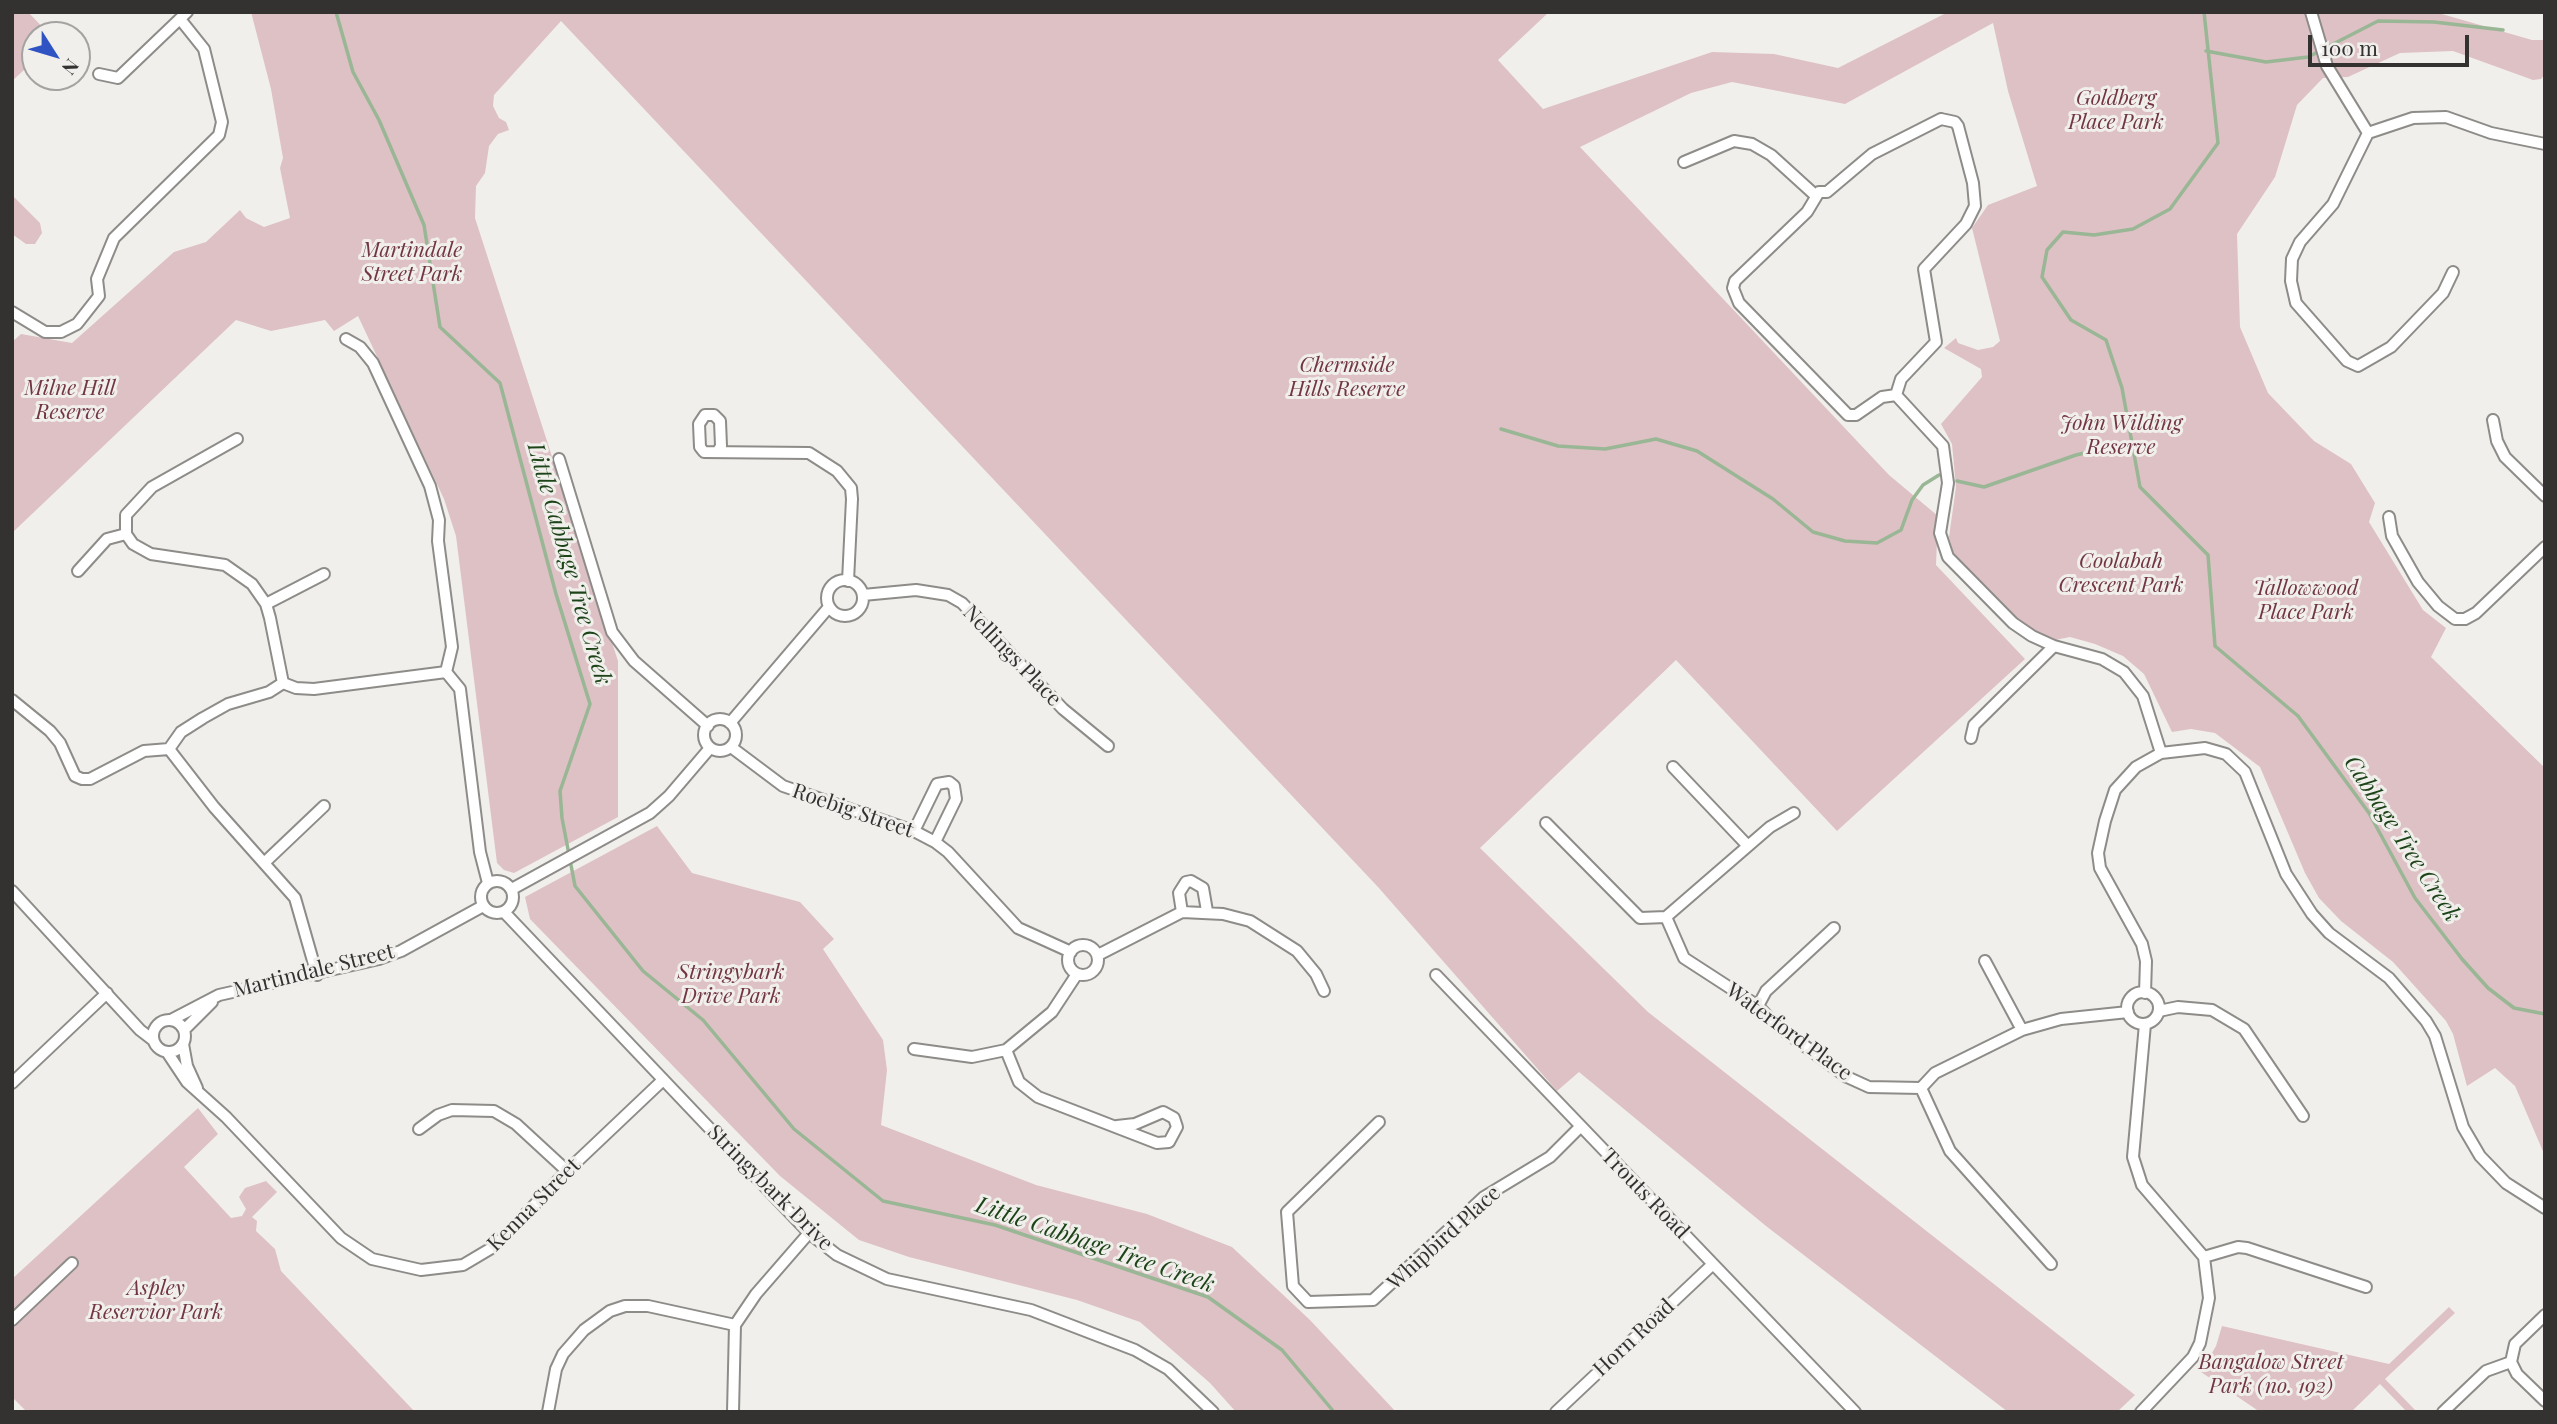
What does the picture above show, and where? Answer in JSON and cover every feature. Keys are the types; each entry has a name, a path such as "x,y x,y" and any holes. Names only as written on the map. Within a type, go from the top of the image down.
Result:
{"street":[{"path":"2311,12 2315,33 2327,66 2368,134"},
{"path":"12,312 38,329 61,332 77,324 99,296 97,279 114,238 221,130 204,49 184,15 118,78 99,74"},
{"path":"2453,272 2443,293 2391,347 2358,366 2347,361 2296,303 2291,281 2292,259 2300,242 2333,205 2368,134 2413,118 2446,117 2491,133 2545,144"},
{"path":"1815,195 1827,192 1872,154 1931,123 1949,120 1958,126 1973,183 1975,206 1966,224 1924,269 1936,342 1901,379 1896,395"},
{"path":"1684,162 1734,141 1752,144 1771,155 1815,195"},
{"path":"1815,195 1807,212 1739,275 1733,288 1735,296 1848,415 1856,415 1882,397 1896,395"},
{"path":"346,339 360,347 373,363 429,486 439,520 438,541 442,552 451,641 452,653 446,673"},
{"path":"1896,395 1943,446 1948,483 1940,533 1944,551 2012,623 2054,646 2102,659 2124,672 2143,696 2161,753"},
{"path":"2493,420 2497,440 2505,457 2545,496"},
{"path":"237,439 152,487 126,516 126,534 133,544 152,554 225,565 252,584 266,604 283,683"},
{"path":"718,451 733,455 808,453 819,457 837,471 851,488 848,581"},
{"path":"559,459 612,632 634,661 708,726"},
{"path":"2389,517 2392,536 2418,582 2438,606 2455,619 2465,619 2476,612 2545,547"},
{"path":"78,571 107,539 126,534"},
{"path":"266,604 324,574"},
{"path":"730,723 829,607 829,591 837,582 848,581 858,586 863,595 861,606 848,616 837,615 829,607"},
{"name":"Nellings Place","path":"863,595 916,590 948,595 962,603 1063,709 1108,746"},
{"path":"1971,738 1975,725 2054,646"},
{"path":"283,683 296,688 314,689 446,673"},
{"path":"446,673 460,689 480,852 488,883 481,896 483,906"},
{"path":"169,749 181,732 203,718 228,704 269,692 283,683"},
{"path":"12,700 50,731 60,743 75,776 82,779 90,779 144,751 169,749"},
{"path":"718,719 730,723 736,738 731,747 718,751 710,748 705,740 708,726 718,719"},
{"name":"Roebig Street","path":"731,747 783,786 914,831 935,842 948,852 1018,928 1070,953 1085,945 1093,948 1098,955"},
{"path":"512,889 650,813 678,787 710,748"},
{"path":"2145,993 2146,961 2143,944 2105,881 2098,853 2119,783 2136,766 2161,753 2205,748 2226,754 2240,766 2253,785 2286,874 2297,894 2329,933 2389,978 2413,1002 2435,1036 2458,1115 2480,1156 2506,1183 2545,1208"},
{"path":"169,749 214,807 295,898 304,920 317,975"},
{"path":"1673,767 1748,846"},
{"path":"914,831 937,784 949,782 954,786 956,799 935,842"},
{"path":"264,863 324,806"},
{"path":"1546,823 1640,918 1666,917 1748,846 1794,813"},
{"path":"1182,912 1179,893 1186,882 1191,881 1203,888 1207,911"},
{"path":"488,883 504,882 512,889 513,900 503,912"},
{"name":"Kenna Street","path":"12,891 158,1048 167,1052 177,1071 197,1088 341,1238 372,1259 390,1265 421,1270 454,1267 476,1260 505,1237 567,1171 663,1080"},
{"name":"Martindale Street","path":"171,1020 219,995 317,975 401,951 483,906"},
{"name":"Stringybark Drive","path":"483,906 490,912 503,912 809,1233 837,1255 887,1279 1031,1310 1135,1350 1168,1369 1213,1412"},
{"path":"1077,974 1087,975 1095,969 1098,955 1182,912 1207,911 1238,917 1282,940 1309,962 1324,991"},
{"name":"Waterford Place","path":"1666,917 1684,958 1758,1006 1775,1024 1847,1077 1869,1087 1921,1088"},
{"path":"1758,1006 1766,991 1834,928"},
{"path":"1070,953 1069,962 1077,974"},
{"path":"1985,961 2022,1030"},
{"path":"914,1049 972,1056 1006,1050 1052,1012 1077,974"},
{"name":"Trouts Road","path":"1436,975 1579,1128 1855,1412"},
{"path":"12,1083 107,993"},
{"path":"2145,993 2154,997 2159,1011 2154,1020 2145,1024 2132,1020 2128,1012 2132,998 2145,993"},
{"name":"Martindale Street","path":"184,1030 219,995"},
{"path":"2159,1011 2178,1007 2212,1010 2244,1029 2304,1116"},
{"path":"2050,1264 1950,1152 1921,1088 1934,1073 2022,1030 2061,1019 2128,1012"},
{"path":"129,1017 158,1024 171,1020 184,1030"},
{"path":"153,1040 158,1024"},
{"path":"2141,1412 2179,1375 2200,1343 2209,1298 2204,1257 2141,1185 2133,1157 2145,1024"},
{"name":"Kenna Street","path":"184,1030 183,1044 187,1066 197,1088"},
{"path":"167,1052 176,1050 183,1044"},
{"path":"1006,1050 1019,1082 1029,1093 1163,1144 1174,1138 1177,1127 1174,1118 1163,1112 1135,1124 1117,1126"},
{"path":"419,1129 438,1115 452,1110 494,1111 516,1124 567,1171"},
{"name":"Whipbird Place","path":"1379,1122 1287,1212 1293,1286 1308,1302 1373,1300 1484,1197 1550,1157 1579,1128"},
{"path":"733,1412 735,1325 756,1294 809,1233"},
{"path":"2204,1257 2238,1247 2247,1248 2366,1287"},
{"path":"12,1320 72,1263"},
{"name":"Horn Road","path":"1556,1412 1713,1265"},
{"path":"548,1412 556,1369 563,1353 584,1330 610,1311 625,1306 648,1306 735,1325"},
{"path":"2545,1315 2515,1344 2511,1362 2517,1374 2545,1401"},
{"path":"2443,1412 2486,1371 2511,1362"}],"green space":[{"path":"12,12 28,12 37,21 21,21 21,73 12,81"},
{"path":"251,12 1549,12 1498,60 1543,109 1712,52 1774,54 1838,68 1948,12 2435,12 2532,40 2545,40 2545,74 2541,79 2533,80 2453,51 2400,53 2348,77 2323,78 2297,105 2275,177 2237,234 2240,327 2268,393 2314,441 2351,464 2375,503 2369,522 2423,610 2446,628 2431,657 2545,768 2545,1156 2515,1086 2495,1068 2467,1086 2453,1034 2446,1021 2393,962 2341,921 2319,898 2305,873 2260,767 2215,733 2191,729 2172,732 2144,674 2123,656 2070,637 2055,640 2027,628 1954,555 1949,537 1956,487 1952,444 1941,424 1982,377 1981,369 1944,348 1956,338 1958,343 1978,350 1993,347 2000,341 1972,228 1988,205 2037,186 2008,91 1993,23 1845,104 1732,82 1691,93 1580,147 1889,475 1938,516 1936,565 2025,659 1837,831 1676,660 1480,848 1648,1012 2135,1395 2117,1412 2008,1412 1766,1226 1579,1072 1557,1091 1378,887 561,21 494,95 493,106 509,130 498,134 489,146 485,173 476,186 475,218 618,661 618,817 514,873 504,870 497,863 456,536 444,499 358,316 334,331 325,320 271,331 236,320 12,533 12,342 21,334 72,343 174,252 206,242 240,210 246,218 264,227 290,218 280,168 283,158 271,89"},
{"path":"12,195 40,223 42,233 35,244 26,244 12,234"},
{"name":"Stringybark Drive Park","path":"657,826 692,873 800,902 834,939 823,949 883,1040 887,1070 881,1125 1036,1185 1147,1214 1232,1247 1310,1320 1396,1412 1236,1412 1210,1383 1140,1322 1077,1300 909,1257 859,1240 780,1176 530,919 525,897"},
{"name":"Aspley Reservior Park","path":"198,1108 218,1134 184,1167 231,1218 242,1216 246,1209 239,1197 245,1188 266,1181 277,1192 252,1217 257,1221 256,1231 275,1249 281,1271 415,1412 23,1412 25,1410 12,1397 12,1279"},
{"name":"Bangalow Street Park (no. 192)","path":"2449,1307 2455,1313 2385,1379 2417,1412 2407,1412 2380,1384 2351,1412 2260,1412 2201,1372 2216,1346 2222,1326 2389,1364"}],"waterway":[{"name":"Little Cabbage Tree Creek","path":"336,12 353,72 379,120 424,225 440,327 500,383 556,594 590,704 560,791 562,818 575,886 643,971 703,1020 794,1129 883,1201 995,1225 1208,1297 1282,1350 1334,1412"},
{"name":"Cabbage Tree Creek","path":"2204,12 2218,143 2170,209 2133,229 2094,235 2063,232 2047,250 2042,277 2071,320 2106,340 2122,388 2140,487 2208,555 2215,646 2298,716 2369,813 2415,898 2488,988 2514,1008 2545,1014"},
{"path":"2206,51 2266,62 2308,57 2378,21 2434,22 2503,30"},
{"path":"1501,429 1558,446 1605,449 1656,439 1697,451 1773,499 1813,532 1845,541 1877,543 1901,530 1912,500 1923,485 1939,475"},
{"path":"1957,481 1984,487 2076,455 2106,448 2133,448"}],"park label":[{"name":"Goldberg Place Park","path":"2116,110"},
{"name":"Martindale Street Park","path":"412,262"},
{"name":"Chermside Hills Reserve","path":"1347,377"},
{"name":"Milne Hill Reserve","path":"70,400"},
{"name":"John Wilding Reserve","path":"2121,435"},
{"name":"Coolabah Crescent Park","path":"2121,573"},
{"name":"Tallowwood Place Park","path":"2306,600"}]}
